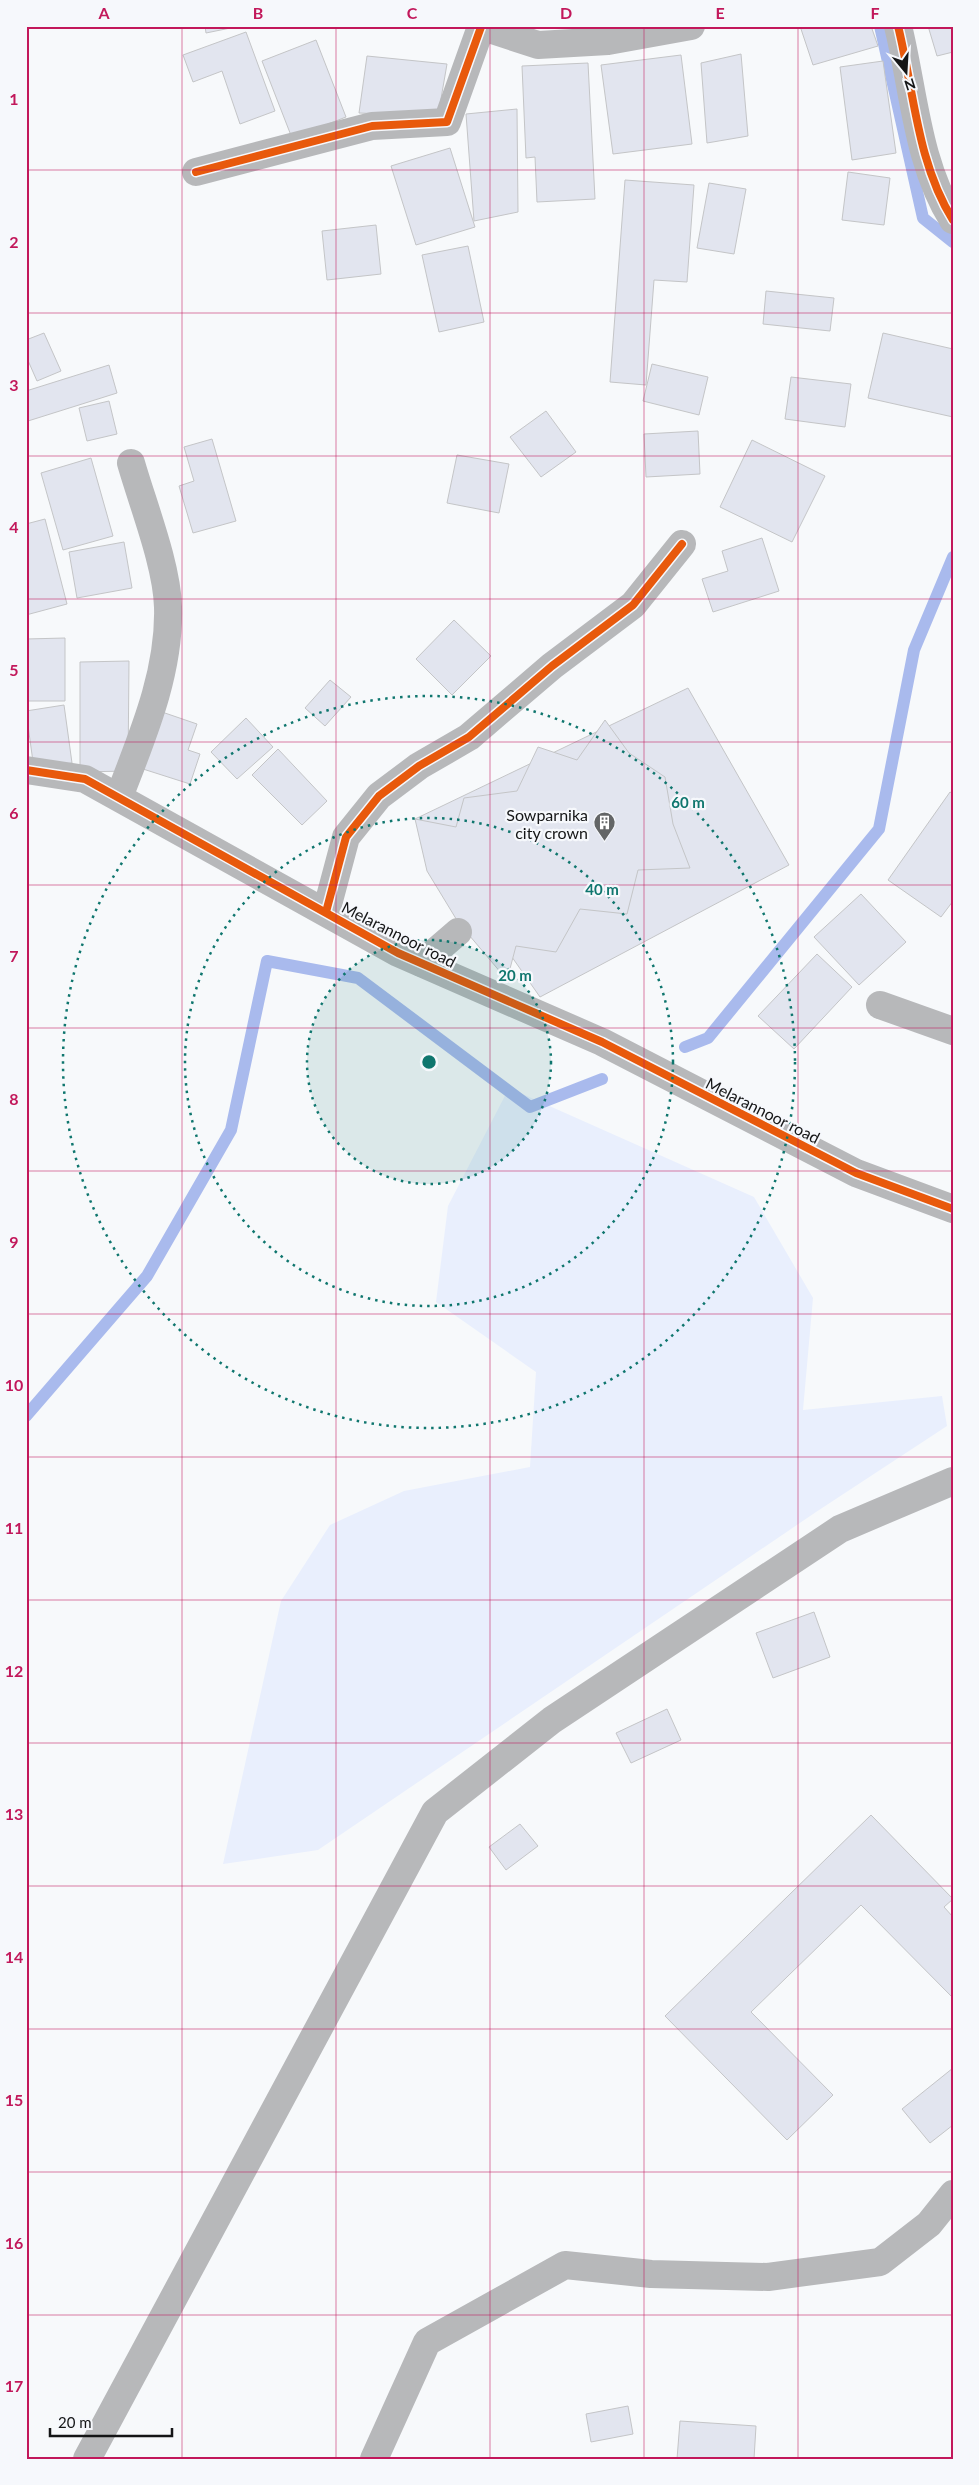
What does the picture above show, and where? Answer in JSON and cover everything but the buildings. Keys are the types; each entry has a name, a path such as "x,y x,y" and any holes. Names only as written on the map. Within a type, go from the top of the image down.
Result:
{"street":[{"path":"196,172 372,126 447,122 481,27 538,45 608,41 691,26"},
{"path":"898,26 926,160 942,202 953,220"},
{"path":"119,797 150,713 166,652 168,606 160,560 131,463"},
{"path":"326,912 346,837 379,796 419,766 469,737 552,666 633,605 682,544"},
{"name":"Melarannoor road","path":"26,770 85,778 398,953 602,1042 856,1173 953,1209"},
{"path":"422,964 458,932"},
{"path":"880,1005 953,1031"},
{"path":"87,2459 435,1812 552,1720 840,1529 953,1481"},
{"path":"374,2459 427,2342 565,2264 651,2274 768,2277 880,2262 929,2224 953,2194"}],"shaded area":[{"path":"509,1088 754,1197 813,1298 803,1410 942,1396 947,1426 816,1512 318,1850 223,1864 281,1601 330,1525 404,1491 530,1467 536,1372 436,1302 448,1206"}],"waterway":[{"path":"880,26 923,218 953,242"},
{"path":"685,1047 708,1038 879,829 914,650 953,557"},
{"path":"26,1416 147,1276 231,1130 267,961 358,978 530,1107 602,1079"}],"cycle path":[{"path":"898,26 924,151 931,175 953,220"},
{"path":"196,172 372,126 447,122 481,27"},
{"path":"326,912 346,837 379,796 419,766 469,737 552,666 633,605 682,544"},
{"path":"26,770 85,779 398,953 602,1042 856,1173 953,1209"}],"place":[{"name":"Sowparnika city crown","path":"604,842"}]}
